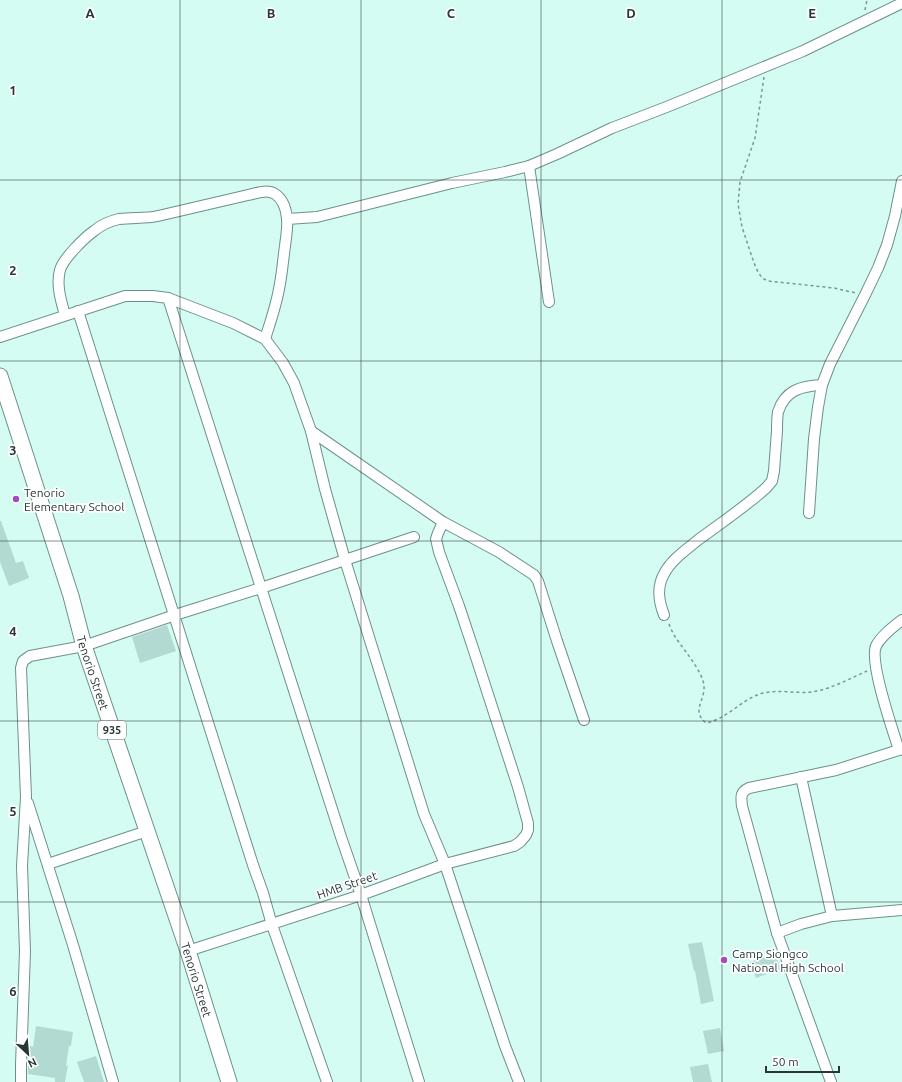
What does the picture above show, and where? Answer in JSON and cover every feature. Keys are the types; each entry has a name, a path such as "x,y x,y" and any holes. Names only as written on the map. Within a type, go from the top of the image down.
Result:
{"main road":[{"name":"Tenorio Street","path":"0,376 71,596 84,646 188,951 229,1082"}],"street":[{"path":"287,219 327,214 528,166 612,128 831,39 902,3"},
{"path":"528,166 549,302"},
{"path":"809,513 814,439 822,385 830,364 878,268 895,216 902,181"},
{"path":"64,315 59,291 60,269 69,256 94,230 106,223 118,219 136,219 156,216 262,192 270,192 281,200 287,219 279,288 265,339"},
{"path":"0,337 125,296 153,296 168,298 233,323 265,339 282,363 294,383 311,431 325,489 345,560 424,814 445,864 519,1082"},
{"path":"168,298 361,895 419,1082"},
{"path":"78,311 272,924 327,1082"},
{"path":"664,616 659,602 659,588 663,574 685,551 766,488 772,481 774,472 778,413 782,403 789,394 799,388 822,385"},
{"path":"311,431 443,522 499,552 534,575 538,581 584,720"},
{"name":"HMB Street","path":"188,951 361,895 445,864 514,846 526,835 528,823 518,787 474,651 439,552 436,539 443,522"},
{"path":"21,1082 25,951 22,866 26,797 21,668 23,661 30,656 84,646 414,537"},
{"path":"831,1082 777,933 742,806 742,795 744,790 749,788 836,770 900,750 880,687 876,667 875,649 880,640 902,620"},
{"path":"801,777 832,916"},
{"path":"26,797 73,945 113,1082"},
{"path":"48,864 147,831"},
{"path":"777,933 802,924 832,916 902,910"}],"path":[{"path":"764,67 764,82 756,138 740,182 738,204 742,227 758,272 762,278 768,281 834,288 865,295"},
{"path":"664,616 699,673 704,685 703,698 699,708 699,714 706,723 714,721 740,704 758,695 768,692 781,691 812,692 830,687 876,667"}],"building":[{"path":"0,521 16,563 23,561 29,578 9,586 0,562"},
{"path":"167,625 176,651 140,663 132,637"},
{"path":"702,942 714,1001 701,1004 688,944"},
{"path":"775,953 781,969 756,978 750,962"},
{"path":"36,1026 73,1032 71,1046 69,1046 65,1082 55,1082 55,1078 28,1074 30,1046 33,1047"},
{"path":"720,1028 724,1051 708,1054 703,1031"},
{"path":"96,1056 104,1082 84,1082 77,1062"},
{"path":"708,1064 712,1082 693,1082 690,1067"}],"place":[{"name":"Tenorio Elementary School","path":"16,499"},
{"name":"Camp Siongco National High School","path":"724,960"}]}
